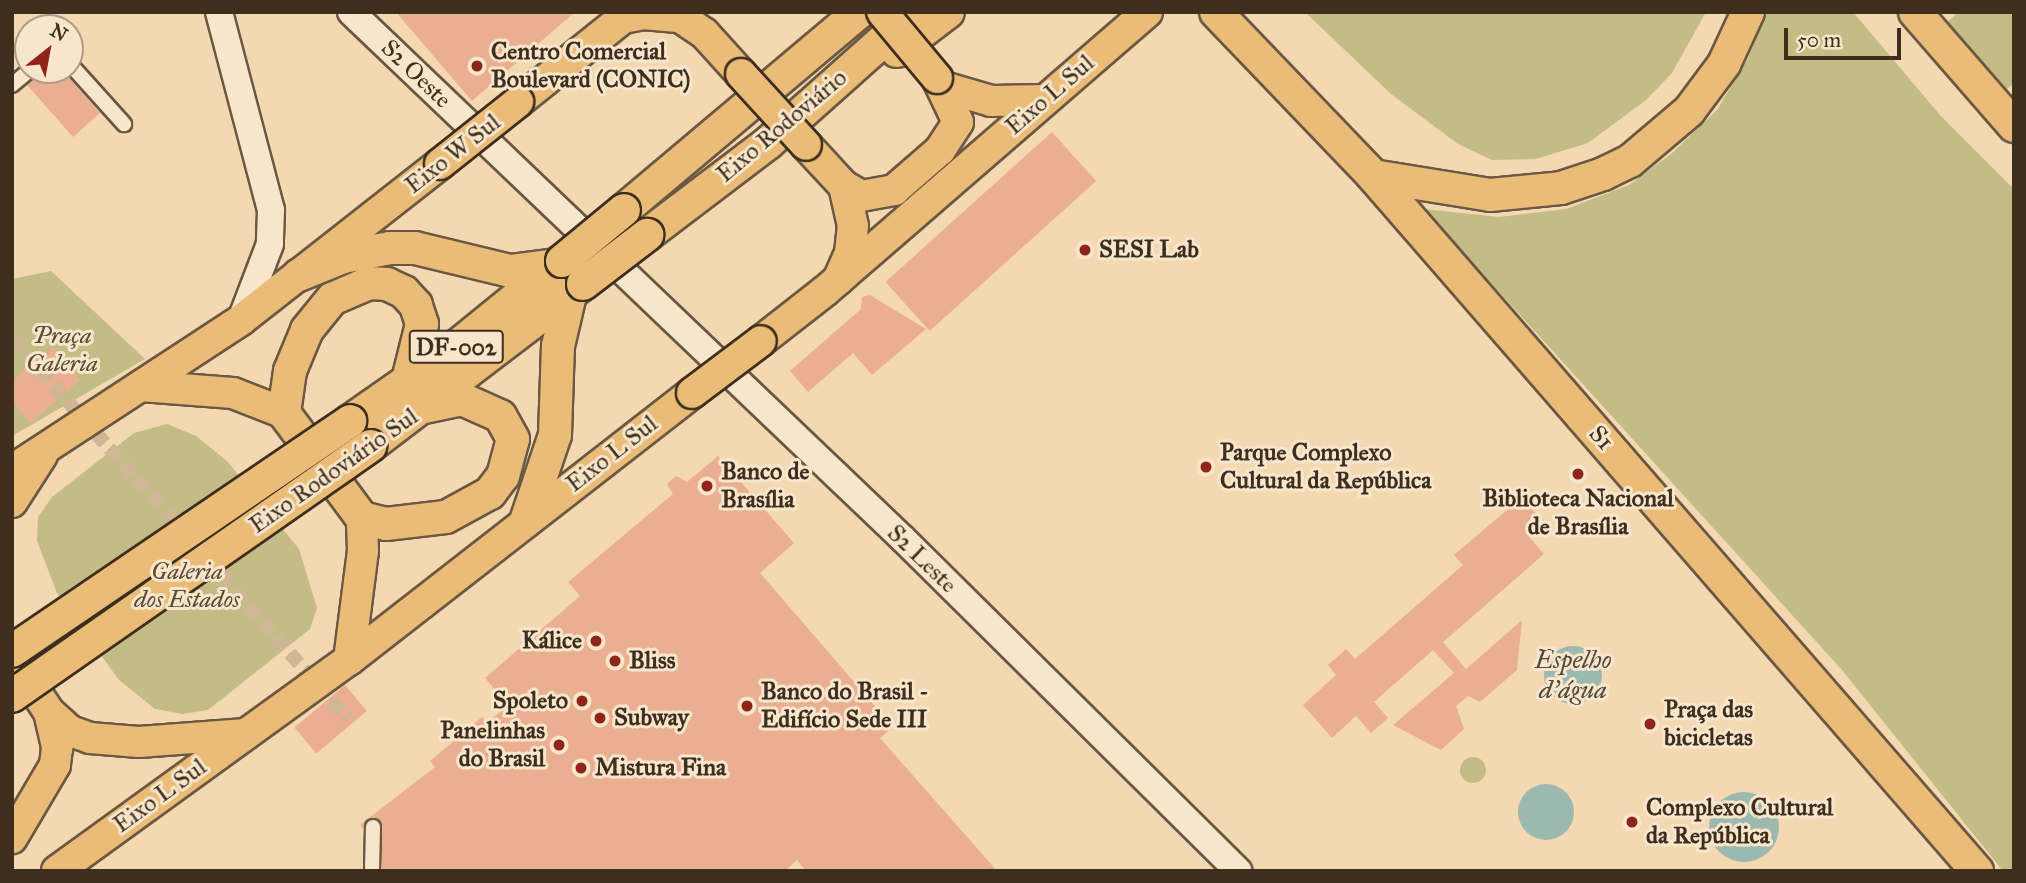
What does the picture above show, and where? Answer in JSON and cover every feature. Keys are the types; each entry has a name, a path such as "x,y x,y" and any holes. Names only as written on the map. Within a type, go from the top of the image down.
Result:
{"highway":[{"path":"746,110 833,12"},
{"name":"Eixo Rodoviário","path":"624,210 746,110 859,12"},
{"path":"768,143 948,12"},
{"name":"S1","path":"1216,12 1373,176 1977,871"},
{"path":"1373,176 1490,195 1560,188 1603,174 1630,161 1689,111 1724,64 1748,12"},
{"path":"1915,12 2014,127"},
{"name":"Eixo Rodoviário","path":"648,235 768,143 914,13"},
{"name":"Eixo Rodoviário Sul","path":"12,696 370,446 415,395 559,263 624,210"},
{"name":"Eixo Rodoviário Sul","path":"12,654 350,421 415,395 577,290 648,235"},
{"path":"299,275 343,257 390,248 415,248 510,271 559,263"},
{"path":"369,283 404,292 416,305 422,324 415,395 462,399 500,416 513,439 503,477 490,493 446,517 386,524 362,518 285,413 290,371 307,330 332,299 369,283"},
{"path":"526,521 555,435 558,346 577,290"}],"main road":[{"path":"219,12 271,210 270,244 241,320"},
{"name":"S2 Oeste","path":"351,12 601,253"},
{"name":"Eixo W Sul","path":"12,470 241,320 623,19 643,14 680,17 704,33 844,186 871,198 894,190 940,150 958,122 940,83 882,12"},
{"name":"Eixo L Sul","path":"57,871 349,660 761,341 838,280 1147,12"},
{"path":"940,83 991,101 1044,100"},
{"path":"838,280 850,253 853,226 844,186"},
{"name":"S2 Leste","path":"601,253 903,539 1238,870"},
{"path":"141,386 233,393 285,413"},
{"path":"12,502 48,446"},
{"path":"349,660 363,551 362,518"},
{"path":"12,654 49,712 55,730 55,765 12,838"},
{"path":"49,712 70,731 90,738 139,742 247,734"}],"street":[{"path":"84,80 124,124"},
{"path":"372,871 373,827"}],"green space":[{"path":"1305,12 1706,12 1672,73 1646,100 1588,143 1536,159 1492,160 1458,144 1391,94"},
{"path":"1766,12 1853,12 1940,115 2014,189 2014,871 2003,871 1842,670 1424,209 1499,217 1566,209 1629,185 1671,154 1717,110 1748,58"},
{"path":"1959,12 2014,12 2014,83 1995,99 1931,36"},
{"name":"Praça Galeria","path":"51,271 145,359 12,436 12,279"},
{"name":"Galeria dos Estados","path":"167,424 196,436 227,461 299,549 317,608 310,629 208,710 183,714 155,709 118,679 57,593 37,541 38,517 52,497 134,433"},
{"path":"1473,757 1482,761 1486,770 1482,779 1473,783 1464,779 1460,770 1464,761"}],"water":[{"name":"Espelho d'água","path":"1573,646 1584,648 1597,659 1602,675 1600,686 1589,699 1573,704 1562,702 1549,691 1544,675 1546,664 1557,651"},
{"path":"1540,784 1552,784 1562,788 1570,796 1574,812 1570,828 1562,836 1552,840 1540,840 1530,836 1522,828 1518,818 1518,806 1522,796 1530,788"},
{"path":"1744,792 1769,802 1779,827 1769,852 1744,862 1719,852 1709,827 1719,802"}],"building":[{"name":"Centro Comercial Boulevard (CONIC)","path":"396,12 575,12 472,101"},
{"path":"74,84 100,113 73,137 27,85"},
{"path":"1052,132 1096,181 930,331 886,282"},
{"path":"870,295 926,329 872,375 853,353 808,392 790,371 861,309 862,297"},
{"path":"52,347 80,380 31,423 12,402 12,381"},
{"path":"718,456 794,543 760,573 893,727 880,738 997,871 806,871 797,860 785,871 382,871 382,823 373,817 363,829 360,825 435,767 430,761 482,717 487,723 508,705 485,678 580,596 568,582 673,494 667,484 676,476 687,482"},
{"path":"1521,498 1541,519 1526,533 1544,554 1443,642 1466,669 1522,620 1517,670 1480,702 1468,696 1456,706 1464,729 1441,750 1393,725 1454,673 1433,650 1374,702 1388,718 1371,733 1356,716 1332,738 1303,705 1336,675 1328,665 1346,649 1355,659 1463,565 1454,555"},
{"path":"345,685 367,711 316,753 294,727"}],"tunnel":[{"path":"12,338 347,718"}],"place":[{"name":"Centro Comercial Boulevard (CONIC)","path":"477,66"},
{"name":"SESI Lab","path":"1085,250"},
{"name":"Parque Complexo Cultural da República","path":"1206,467"},
{"name":"Biblioteca Nacional de Brasília","path":"1578,474"},
{"name":"Banco de Brasília","path":"707,486"},
{"name":"Kálice","path":"596,641"},
{"name":"Bliss","path":"615,661"},
{"name":"Spoleto","path":"582,701"},
{"name":"Banco do Brasil - Edifício Sede III","path":"747,706"},
{"name":"Subway","path":"600,718"},
{"name":"Praça das bicicletas","path":"1650,724"},
{"name":"Panelinhas do Brasil","path":"559,745"},
{"name":"Mistura Fina","path":"581,768"},
{"name":"Complexo Cultural da República","path":"1632,822"}]}
